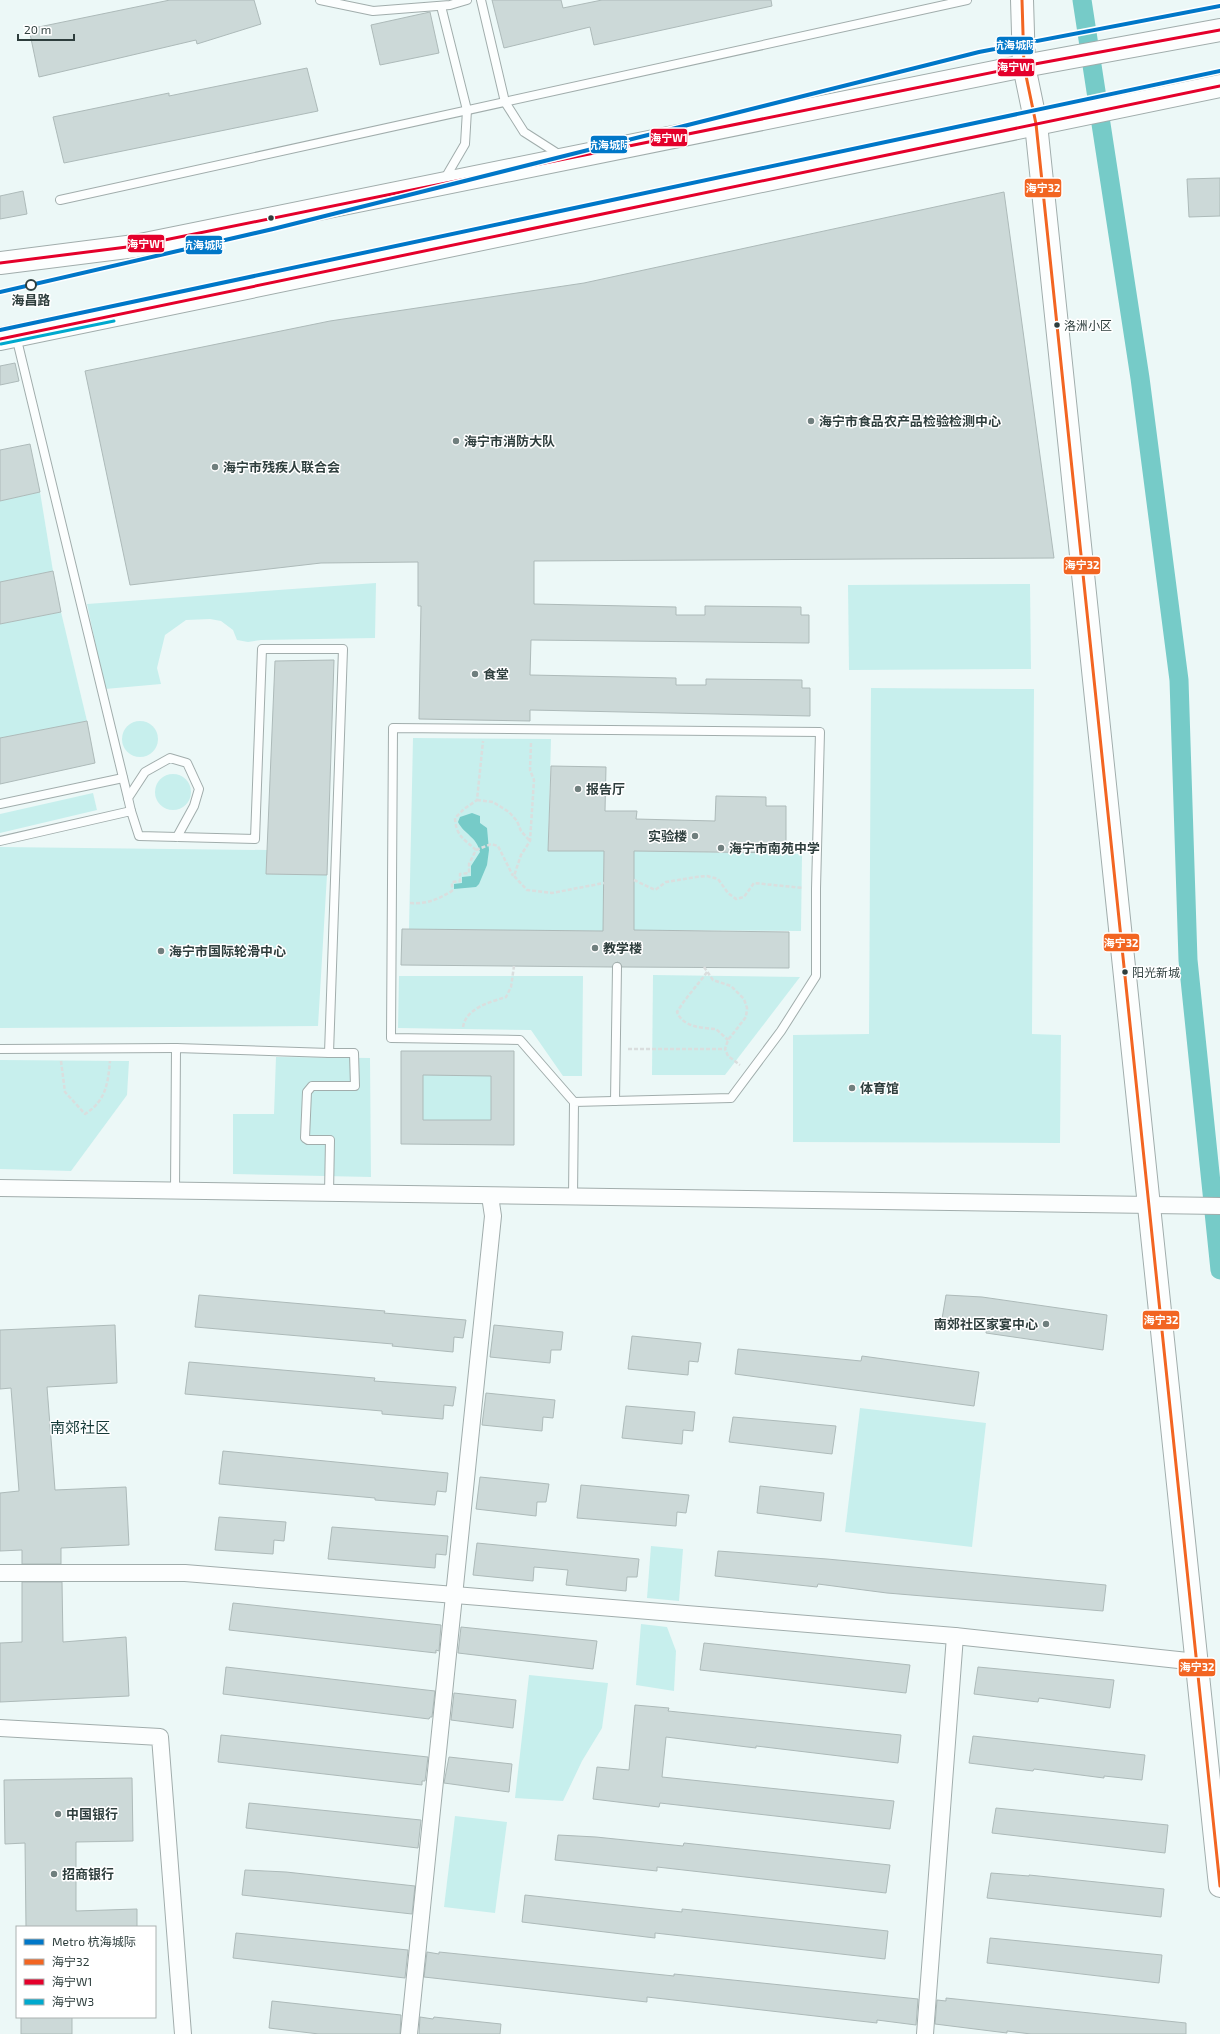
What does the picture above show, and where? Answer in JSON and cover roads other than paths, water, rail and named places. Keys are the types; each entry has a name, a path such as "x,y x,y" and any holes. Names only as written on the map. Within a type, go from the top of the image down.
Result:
{"main road":[{"path":"1022,0 1024,66 1036,124 1220,1886"},
{"path":"0,263 135,246 1024,66 1220,30"},
{"path":"8,338 1220,86"}],"street":[{"path":"0,1188 1220,1206"},
{"path":"409,2034 492,1216 490,1196"},
{"path":"0,1572 185,1573 955,1636 1197,1662"},
{"path":"924,2034 955,1636"},
{"path":"0,1728 160,1737 183,2034"}],"lane":[{"path":"320,0 373,12 441,6 467,0"},
{"path":"481,0 505,102 524,132 566,159"},
{"path":"60,200 967,0"},
{"path":"441,6 467,110 464,144 442,184"},
{"path":"8,338 131,811 139,836 255,839 262,649 343,649 329,1053"},
{"path":"573,1197 574,1102 520,1040 392,1038 393,728 820,732 816,889 816,976 781,1031 731,1098 574,1102"},
{"path":"128,798 145,772 151,768 170,758 187,763 199,789 194,806 176,837"},
{"path":"0,804 123,778"},
{"path":"0,840 131,811"},
{"path":"615,1101 617,967"},
{"path":"175,1191 176,1048"},
{"path":"0,1049 176,1048 354,1054 355,1086 312,1086 307,1092 304,1138 308,1140 330,1140 329,1193"}],"water":[{"path":"472,813 480,816 480,823 487,828 489,850 487,865 479,884 476,887 454,889 454,884 462,883 462,877 471,876 471,866 480,852 476,843 458,822 460,817"}],"waterway":[{"path":"1082,0 1140,378 1179,680 1188,960 1220,1270"}],"metro line":[{"name":"杭海城际","path":"0,292 273,229 979,52 1220,6"},
{"name":"杭海城际","path":"0,330 1220,71"}],"place":[{"name":"海昌路","path":"31,285"},
{"name":"洛洲小区","path":"1057,325"},
{"name":"海宁市食品农产品检验检测中心","path":"811,421"},
{"name":"海宁市消防大队","path":"456,441"},
{"name":"海宁市残疾人联合会","path":"215,467"},
{"name":"食堂","path":"475,674"},
{"name":"报告厅","path":"578,789"},
{"name":"实验楼","path":"695,836"},
{"name":"海宁市南苑中学","path":"721,848"},
{"name":"教学楼","path":"595,948"},
{"name":"海宁市国际轮滑中心","path":"161,951"},
{"name":"阳光新城","path":"1125,972"},
{"name":"体育馆","path":"852,1088"},
{"name":"南郊社区家宴中心","path":"1046,1324"},
{"name":"中国银行","path":"58,1814"},
{"name":"招商银行","path":"54,1874"}],"district":[{"name":"南郊社区","path":"80,1428"}]}
